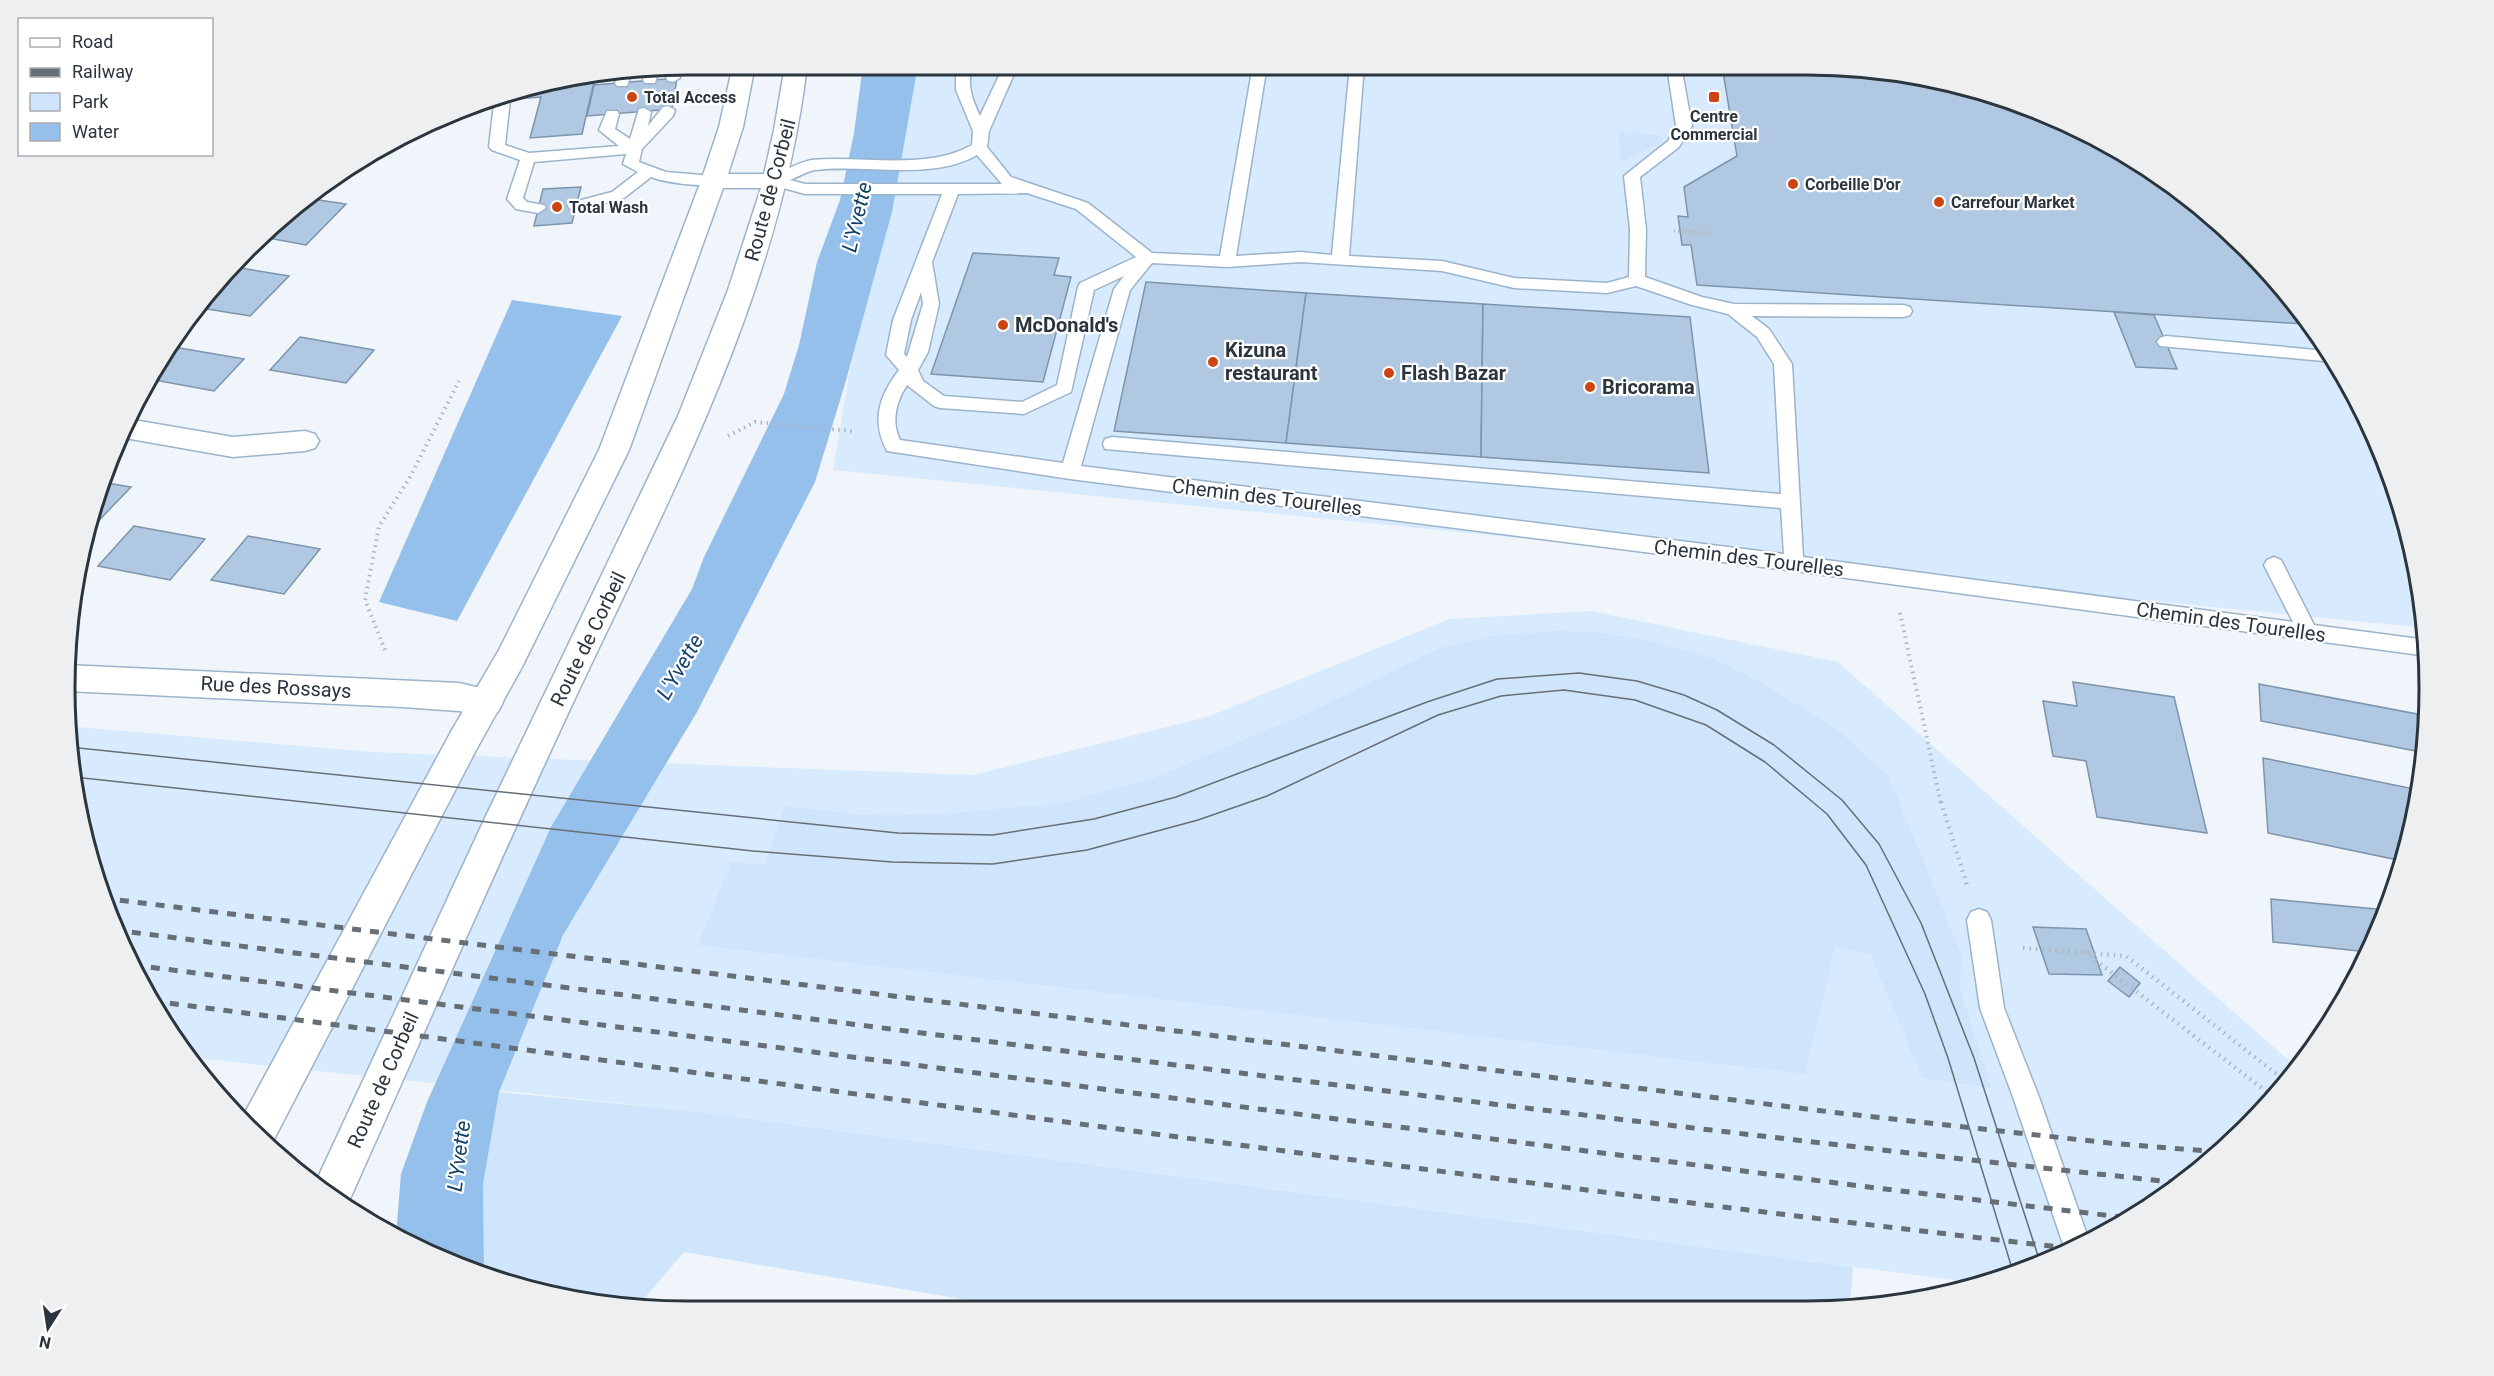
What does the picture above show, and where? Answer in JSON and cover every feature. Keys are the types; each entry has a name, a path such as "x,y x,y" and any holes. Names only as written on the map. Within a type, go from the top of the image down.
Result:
{"main road":[{"path":"260,1126 511,658 615,450 713,181 731,127 742,75"},
{"name":"Route de Corbeil","path":"334,1188 487,849 673,464 703,393 748,271 775,181 789,125 795,75"},
{"path":"713,181 775,181"},
{"path":"132,430 233,447 306,441"},
{"name":"Rue des Rossays","path":"75,678 402,693 459,697 486,702"}],"lane":[{"path":"963,75 965,100 980,139 1005,180 1082,206 1148,258"},
{"path":"775,181 811,165 933,163 962,157 980,139 1007,75"},
{"path":"1227,262 1258,75"},
{"path":"1340,261 1356,75"},
{"path":"1637,280 1638,228 1632,176 1674,144 1684,126 1676,75"},
{"path":"501,105 497,147 528,158 634,149 666,116 668,110"},
{"path":"644,112 632,164 664,177 713,181"},
{"path":"612,114 607,130 634,149"},
{"path":"528,158 515,199 522,206 538,208"},
{"path":"576,206 618,195 650,171"},
{"path":"775,181 805,189 1035,190"},
{"path":"952,188 902,320 895,355 909,370 916,386 940,402 1024,408 1065,388 1086,287 1148,258 1227,262 1301,257 1442,266 1514,283 1607,288 1637,280 1698,301 1734,309 1904,311"},
{"path":"1070,472 1122,289 1148,258"},
{"path":"909,370 919,352 930,304 925,263"},
{"path":"1734,309 1763,333 1783,363 1794,563"},
{"path":"2166,342 2321,356"},
{"name":"Chemin des Tourelles","path":"909,370 891,392 885,431 894,446 1070,472 1794,563 2418,647"},
{"path":"1112,444 1791,502"},
{"path":"2274,565 2308,632"},
{"path":"1979,920 1992,1008 2026,1097 2074,1239"}],"path":[{"path":"402,693 365,600 379,526 409,479 459,381"},
{"path":"755,422 849,431"},
{"path":"1893,577 1944,816 1979,920"},
{"path":"2042,951 2126,956 2280,1076"},
{"path":"2085,952 2267,1092"}],"shaded area":[{"path":"899,75 1846,76 1886,80 1965,96 2041,122 2077,138 2147,178 2210,227 2239,255 2267,284 2316,347 2356,417 2372,453 2398,529 2407,568 2416,627 833,470"},
{"path":"1591,611 1838,662 2291,1062 2267,1092 2210,1149 2147,1198 2077,1238 2041,1254 1960,1281 692,1111 200,1058 178,1029 157,994 122,923 96,847 80,768 76,728 372,752 973,775 1207,717 1449,619"}],"green space":[{"path":"1618,132 1661,135 1663,142 1621,162"},
{"path":"1554,631 1597,632 1659,643 1714,659 1760,682 1838,730 1889,777 1963,958 1959,984 1991,1088 1922,1078 1871,955 1835,946 1805,1074 698,945 731,862 764,865 785,806 859,815 943,814 1063,803 1154,778 1310,712 1440,648 1491,636"},
{"path":"499,1092 692,1111 1853,1267 1850,1300 1846,1300 974,1301 684,1252 643,1300 568,1289 529,1280 484,1265 483,1184"}],"water":[{"name":"L'Yvette","path":"862,75 916,75 892,212 845,384 815,482 697,712 563,935 499,1092 483,1184 484,1265 453,1254 397,1227 401,1174 427,1102 551,827 692,589 704,557 784,394 799,345 817,262 840,200 854,133"},
{"path":"512,300 622,316 457,621 379,602"}],"building":[{"name":"Carrefour Market","path":"1724,75 1846,76 1886,80 1965,96 2041,122 2077,138 2147,178 2210,227 2267,284 2298,324 1697,285 1691,245 1682,245 1678,216 1688,217 1684,187 1737,156"},
{"name":"Total Access","path":"677,78 672,109 587,116 594,85"},
{"path":"594,82 582,134 530,138 541,97 520,99"},
{"name":"Total Wash","path":"581,187 572,223 534,226 543,189"},
{"path":"318,200 346,204 306,245 272,239"},
{"name":"McDonald's","path":"973,253 1059,258 1054,275 1071,277 1043,382 931,374"},
{"path":"242,268 289,276 250,316 207,309"},
{"name":"Kizuna restaurant","path":"1146,282 1306,293 1286,443 1114,431"},
{"name":"Flash Bazar","path":"1306,293 1483,304 1481,457 1286,443"},
{"name":"Bricorama","path":"1483,304 1690,317 1709,473 1481,457"},
{"path":"2114,312 2154,315 2177,369 2136,367"},
{"path":"300,337 374,350 346,383 270,370"},
{"path":"178,348 244,359 214,391 157,381"},
{"path":"111,484 131,487 99,521"},
{"path":"134,526 205,539 170,580 98,566"},
{"path":"248,536 320,549 284,594 211,580"},
{"path":"2073,682 2174,697 2207,833 2097,817 2086,761 2053,756 2043,701 2077,706"},
{"path":"2259,684 2417,714 2416,751 2261,721"},
{"path":"2263,758 2410,788 2394,859 2268,833"},
{"path":"2271,899 2377,909 2360,951 2273,942"},
{"path":"2033,927 2086,929 2102,975 2049,974"},
{"path":"2120,967 2140,983 2129,997 2108,981"}],"tram line":[{"path":"78,748 898,833 993,835 1094,819 1176,797 1427,702 1497,679 1579,673 1637,681 1684,695 1717,710 1774,745 1842,800 1879,844 1921,923 1974,1058 2038,1255"},
{"path":"82,778 753,851 892,862 993,864 1087,850 1198,820 1267,796 1438,715 1501,696 1564,690 1635,700 1706,725 1765,762 1827,814 1866,865 1925,994 1948,1058 2011,1265"}],"railway":[{"path":"113,899 1839,1113 2109,1143 2207,1151"},
{"path":"126,932 1405,1093 2169,1182"},
{"path":"142,966 1876,1188 2116,1216"},
{"path":"162,1002 1588,1190 2057,1247"}],"place":[{"name":"Total Access","path":"632,97"},
{"name":"Centre Commercial","path":"1714,97"},
{"name":"Corbeille D'or","path":"1793,184"},
{"name":"Carrefour Market","path":"1939,202"},
{"name":"Total Wash","path":"557,207"},
{"name":"McDonald's","path":"1003,325"},
{"name":"Kizuna restaurant","path":"1213,362"},
{"name":"Flash Bazar","path":"1389,373"},
{"name":"Bricorama","path":"1590,387"}]}
